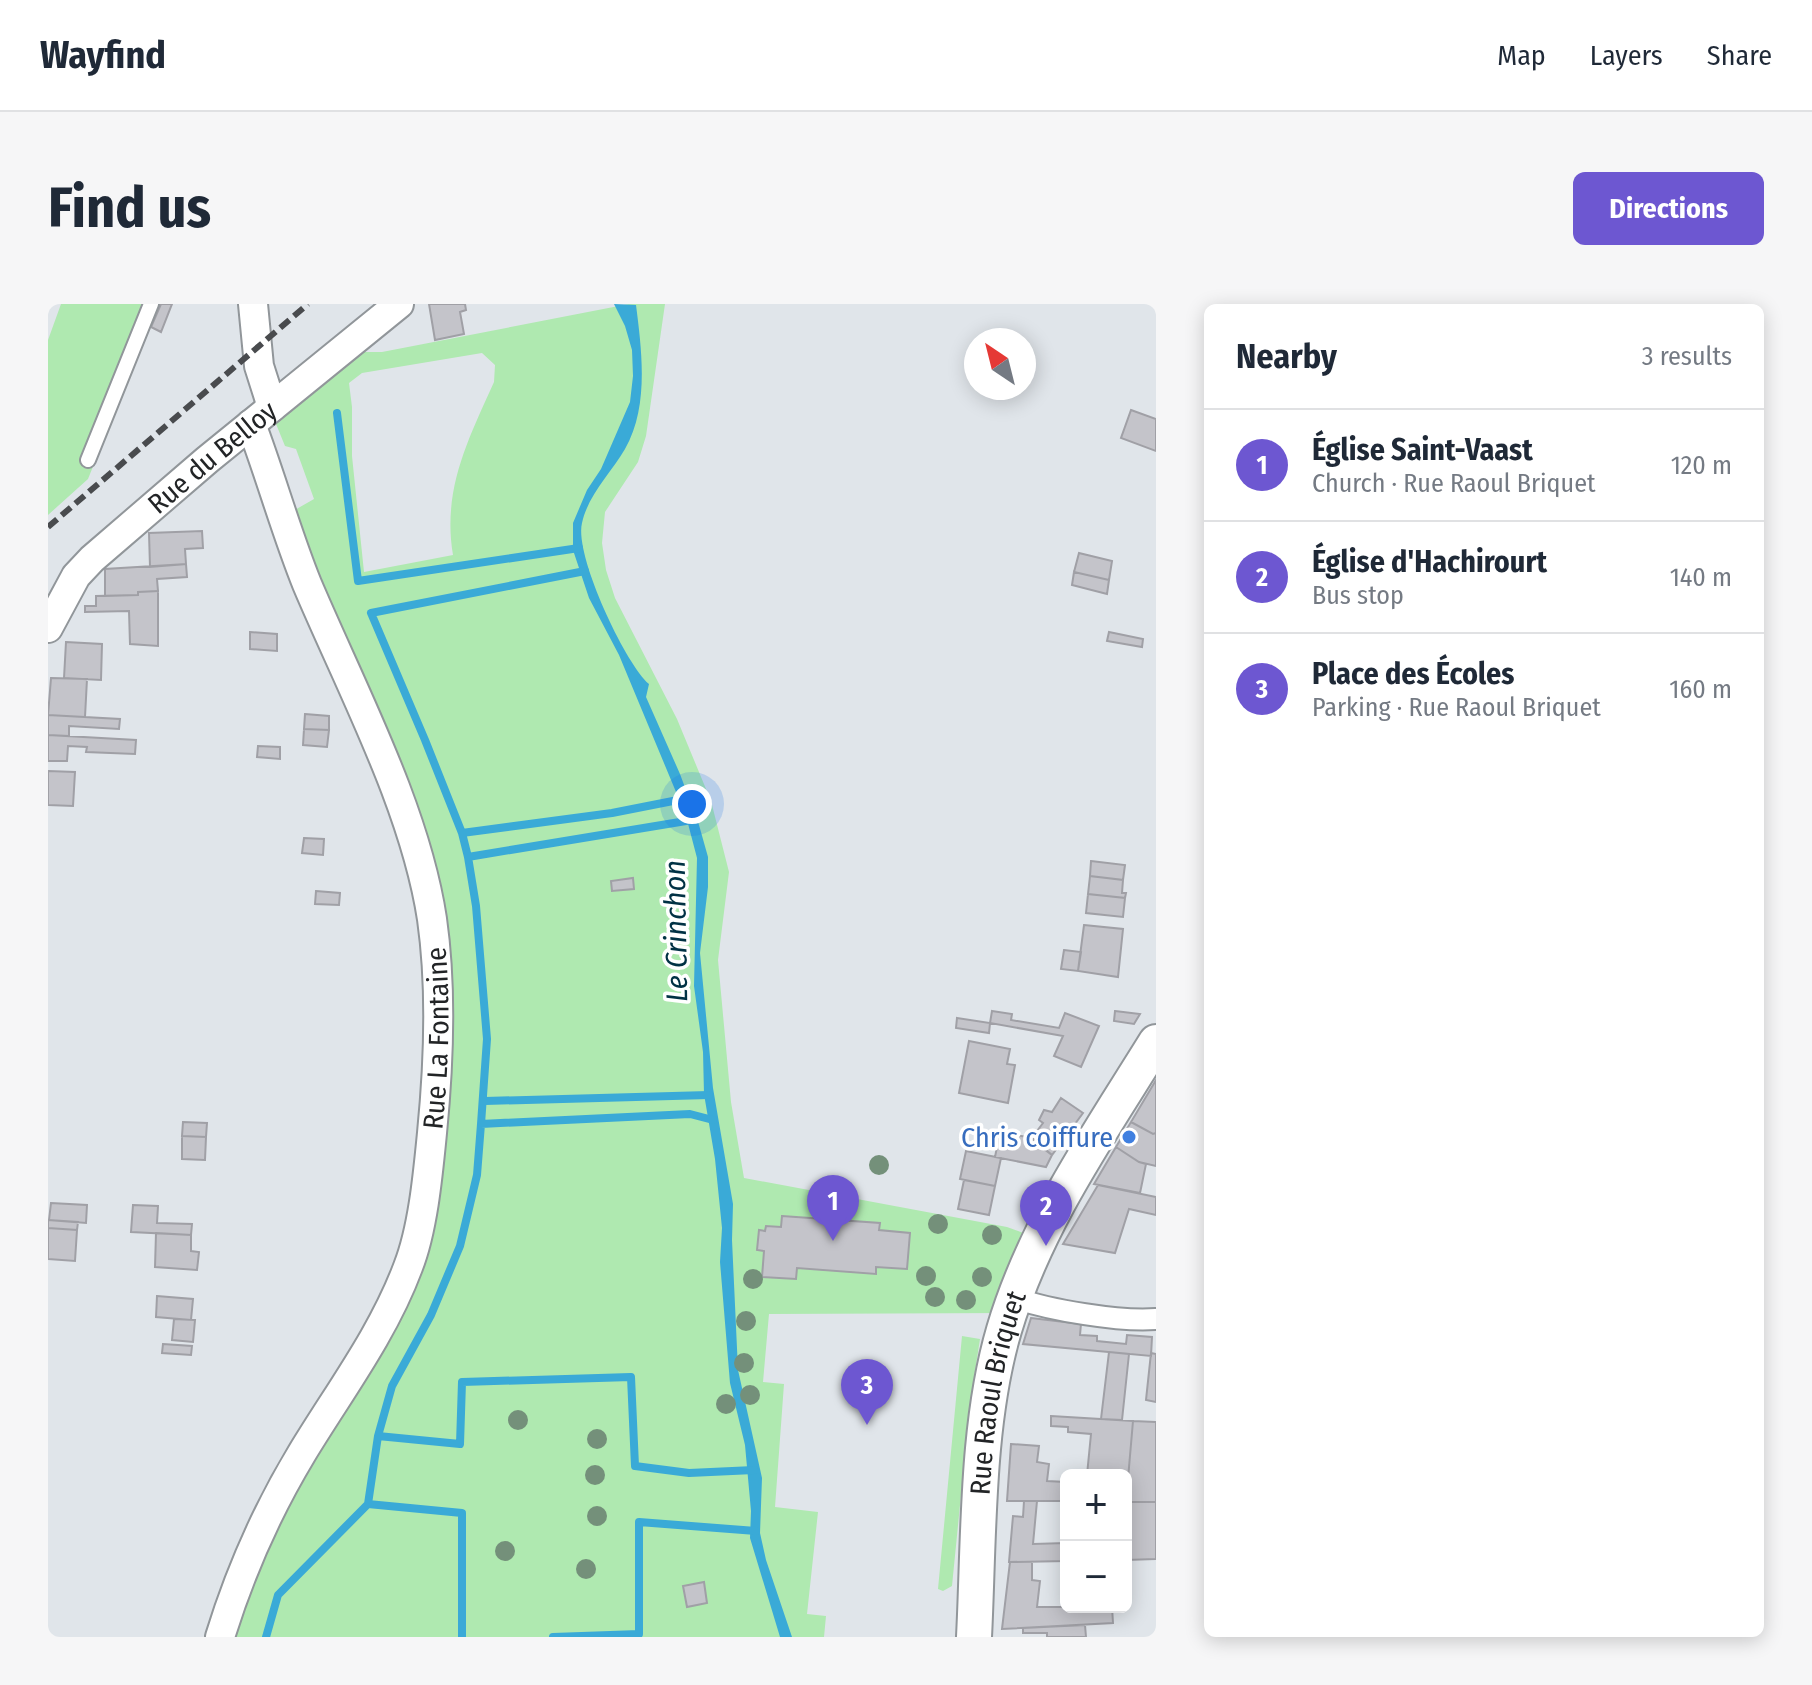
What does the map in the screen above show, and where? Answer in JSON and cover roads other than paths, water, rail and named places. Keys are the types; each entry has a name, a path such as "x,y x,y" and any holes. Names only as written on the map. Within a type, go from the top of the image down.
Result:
{"street":[{"name":"Rue La Fontaine","path":"220,1637 232,1598 268,1514 314,1433 368,1351 410,1264 426,1185 438,1077 438,978 432,917 417,853 367,720 301,569 261,416 253,304"},
{"name":"Rue du Belloy","path":"48,628 76,576 92,559 399,304"},
{"name":"Rue Raoul Briquet","path":"974,1637 985,1441 998,1355 1015,1298 1053,1212 1156,1042"},
{"path":"1015,1298 1036,1305 1136,1321 1156,1319"}],"lane":[{"path":"88,460 151,304"}],"water":[{"path":"614,304 636,305 641,397 633,433 585,513 582,538 593,582 615,632 649,684 646,697 680,774 708,857 708,887 700,953 713,1088 733,1204 738,1370 762,1478 760,1533 792,1637 780,1637 750,1538 751,1511 745,1445 730,1383 720,1262 722,1228 704,1094 703,1052 694,986 697,858 686,816 619,655 589,598 573,550 573,523 630,402 632,350"}],"waterway":[{"path":"337,413 358,581 579,548"},
{"path":"481,1124 487,1039 476,906 468,857 462,833 371,613 585,571"},
{"path":"462,833 612,813 683,799"},
{"path":"468,857 692,820"},
{"path":"485,1101 709,1095"},
{"path":"713,1120 690,1114 481,1124 477,1175 460,1246 431,1315 392,1386 378,1436 460,1444 462,1382 631,1377 635,1466 689,1473 754,1470"},
{"path":"368,1504 378,1436"},
{"path":"266,1637 278,1595 368,1504 462,1513 462,1637"},
{"path":"553,1637 639,1634 639,1522 756,1531"}],"railway":[{"path":"48,527 308,304"}],"place":[{"name":"Chris coiffure","path":"1129,1137"},
{"name":"Église Saint-Vaast","path":"833,1241"},
{"name":"Église d'Hachirourt","path":"1046,1246"},
{"name":"Place des Écoles","path":"867,1425"}],"water label":[{"name":"Le Crinchon","path":"676,931"}]}
